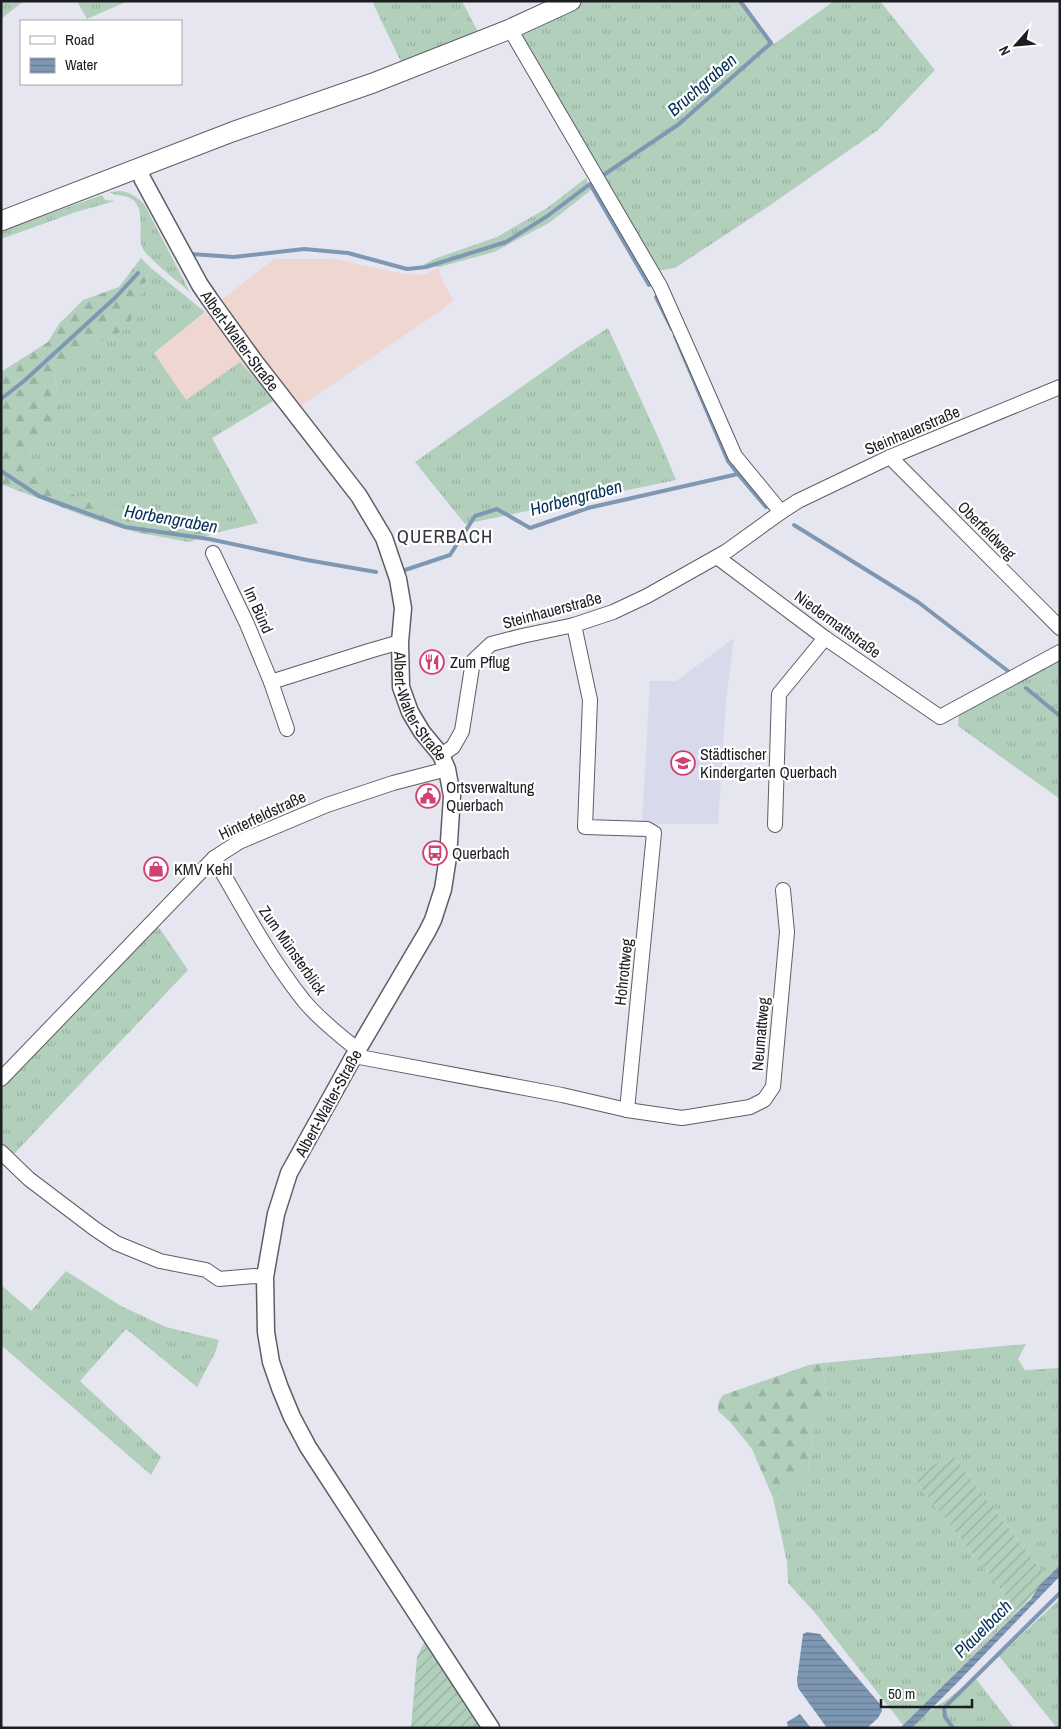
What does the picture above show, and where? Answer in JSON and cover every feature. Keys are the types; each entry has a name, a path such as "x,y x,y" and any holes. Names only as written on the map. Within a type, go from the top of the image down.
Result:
{"main road":[{"path":"1,221 232,132 373,84 510,29 572,1"}],"street":[{"path":"510,29 660,286 735,456 781,512"},
{"name":"Albert-Walter-Straße","path":"138,168 205,293 255,362 359,496 384,538 398,579 403,608 400,642 401,686 410,712 444,762 452,796 448,857 443,889 436,912 427,932 289,1173 276,1214 265,1277 266,1332 271,1362 292,1417 329,1480 491,1728"},
{"name":"Steinhauerstraße","path":"444,762 462,731 474,661 491,644 574,625 613,612 648,596 717,557 798,501 890,457 1060,388"},
{"name":"Oberfeldweg","path":"890,457 1060,628"},
{"name":"Im Bünd","path":"213,553 247,624 271,682 287,729"},
{"name":"Niedermattstraße","path":"717,557 825,638 940,717 1060,652"},
{"name":"Hohrottweg","path":"574,625 590,700 585,827 646,829 654,833 627,1110"},
{"path":"775,826 779,694 825,638"},
{"path":"271,682 400,642"},
{"name":"Hinterfeldstraße","path":"1,1079 214,858 239,842 327,804 393,783 444,762"},
{"name":"Zum Münsterblick","path":"214,858 275,961 305,1002 356,1053"},
{"name":"Neumattweg","path":"627,1110 682,1118 750,1107 764,1100 773,1087 787,932 782,890"},
{"path":"356,1053 627,1110"},
{"path":"1,1152 30,1179 116,1243 160,1261 206,1270 219,1279 265,1277"}],"shaded area":[{"path":"274,259 333,259 404,274 424,275 439,267 440,276 453,300 440,311 301,406 275,400 186,401 154,353"},
{"name":"Städtischer Kindergarten Querbach","path":"734,638 726,701 718,824 642,824 650,681 676,681"}],"green space":[{"path":"1,1 24,1 1,19"},
{"path":"77,1 128,1 87,19"},
{"path":"372,1 462,1 479,34 402,64"},
{"path":"584,1 743,1 774,44 834,1 880,1 935,70 878,130 766,208 675,268 657,271 522,38 527,28"},
{"path":"586,178 591,190 549,223 494,252 439,267 423,265 434,259 497,237 547,208"},
{"path":"119,191 133,195 144,204 190,292 157,264 142,247 141,220 138,206 128,197 110,192"},
{"path":"102,195 105,200 115,201 76,212 1,239 1,231"},
{"path":"141,258 151,268 128,328 90,347 54,375 62,413 30,451 31,461 70,493 108,509 215,533 189,542 135,532 87,517 1,484 1,372 48,342 59,324 83,300 119,287"},
{"path":"151,268 205,312 154,353 186,400 240,362 275,400 212,438 258,523 215,533 108,509 70,493 31,461 30,451 62,413 54,375 90,347 128,327"},
{"path":"608,328 676,480 465,524 415,462 578,347"},
{"path":"1060,656 1060,799 958,726 959,715"},
{"path":"156,923 188,970 12,1156 1,1147 1,1086"},
{"path":"66,1271 121,1306 166,1327 219,1340 215,1353 197,1387 126,1329 80,1381 161,1457 151,1475 1,1345 1,1285 31,1311"},
{"path":"1026,1344 1018,1359 1025,1370 1060,1368 1060,1565 1047,1578 955,1458 912,1477 1018,1611 903,1725 816,1614 788,1583 787,1562 773,1498 808,1470 814,1419 827,1399 822,1363"},
{"path":"822,1363 827,1399 814,1419 808,1470 773,1498 752,1449 731,1423 718,1411 718,1403 723,1395 809,1365"},
{"path":"949,1457 955,1458 1047,1578 1018,1611 912,1477"},
{"path":"1060,1599 1060,1728 1057,1728 999,1656"},
{"path":"426,1639 482,1728 411,1728 417,1657"},
{"path":"976,1679 1014,1728 912,1728 923,1716"}],"water":[{"path":"1060,1565 1060,1576 958,1682 912,1728 900,1728 1031,1599 1039,1586"},
{"path":"807,1632 820,1634 880,1704 882,1711 878,1718 867,1728 827,1728 798,1688 797,1680 803,1634"},
{"path":"800,1714 811,1728 788,1728 787,1722"}],"waterway":[{"name":"Bruchgraben","path":"605,174 679,124 771,43 740,1"},
{"path":"191,254 234,257 304,249 348,253 407,269 426,267 506,242 546,217 590,184 649,285"},
{"path":"1,399 24,381 116,297 138,273"},
{"path":"656,297 672,329"},
{"path":"675,336 728,461 738,474"},
{"name":"Horbengraben","path":"1,471 39,496 125,527 209,539 307,560 376,572"},
{"name":"Horbengraben","path":"405,570 450,555 475,516 497,509 530,528 588,508 738,474 766,507"},
{"name":"Horbengraben","path":"794,525 918,602 1008,671"},
{"name":"Horbengraben","path":"1026,688 1060,716"},
{"path":"953,1728 945,1717 944,1708 1060,1593"}],"place":[{"name":"Zum Pflug","path":"432,662"},
{"name":"Städtischer Kindergarten Querbach","path":"683,763"},
{"name":"Ortsverwaltung Querbach","path":"428,796"},
{"name":"Querbach","path":"435,853"},
{"name":"KMV Kehl","path":"156,869"}],"district":[{"name":"QUERBACH","path":"445,536"}],"water label":[{"name":"Plauelbach","path":"983,1629"}]}
